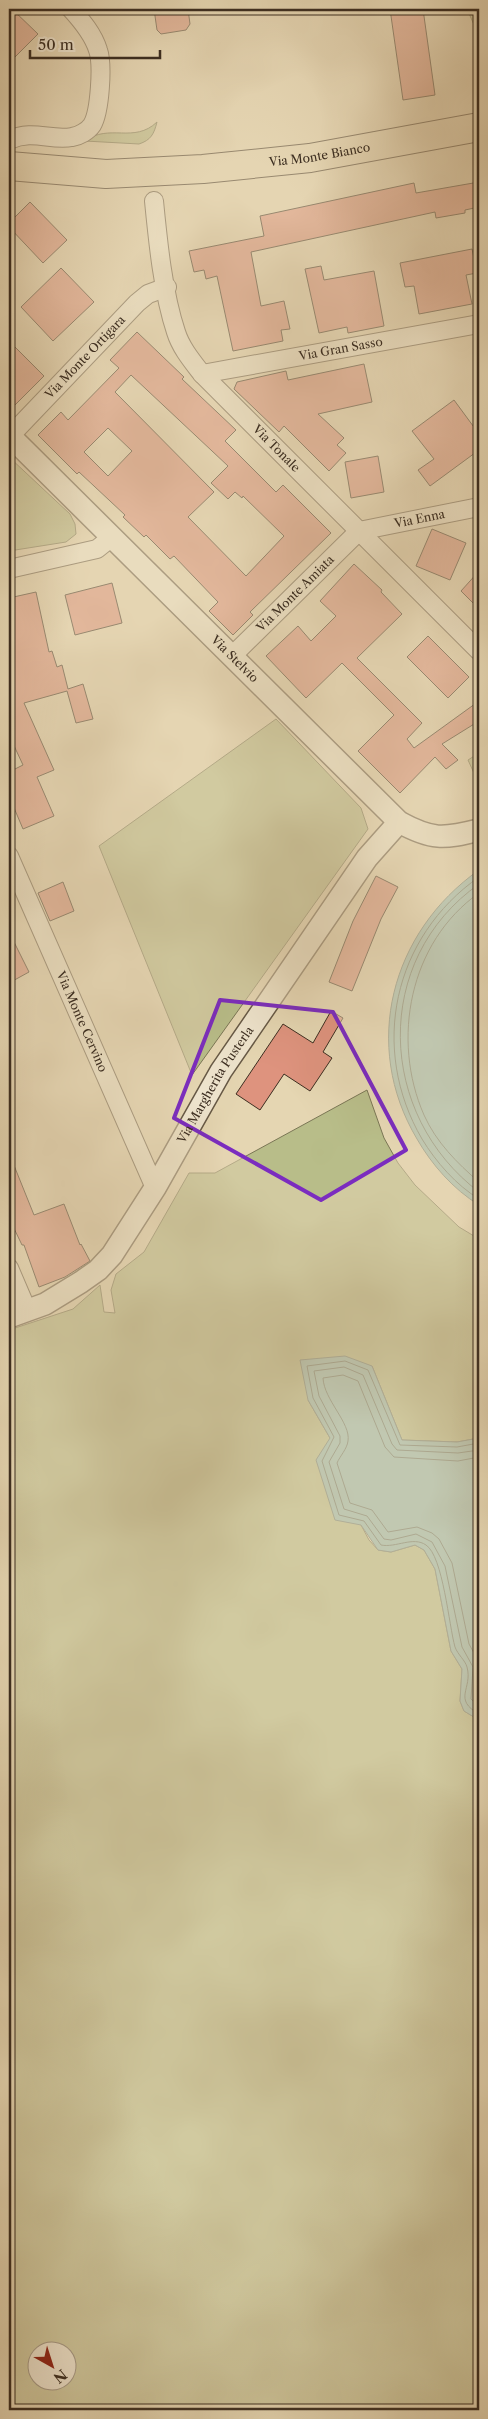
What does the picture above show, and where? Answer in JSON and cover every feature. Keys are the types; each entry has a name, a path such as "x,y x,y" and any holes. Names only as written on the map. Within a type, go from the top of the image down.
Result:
{"main road":[{"name":"Via Monte Bianco","path":"9,166 106,174 160,169 203,169 310,158 474,130"},
{"name":"Via Monte Bianco","path":"9,147 121,158 160,169"}],"street":[{"path":"9,140 19,135 32,134 72,137 82,133 93,122 99,94 99,51 92,36 71,9"},
{"name":"Via Tonale","path":"154,201 176,332 185,352 202,374 479,652"},
{"name":"Via Monte Ortigara","path":"9,436 137,303 148,294 167,287"},
{"name":"Via Gran Sasso","path":"202,374 479,324"},
{"name":"Via Stelvio","path":"9,436 399,822 428,836 457,836 479,830"},
{"name":"Via Enna","path":"359,531 479,506"},
{"name":"Via Monte Amiata","path":"232,656 359,531"},
{"path":"9,569 97,549 112,538"},
{"name":"Via Margherita Pusterla","path":"18,1313 45,1304 98,1270 112,1255 155,1188 221,1071 367,858 399,822"},
{"name":"Via Monte Cervino","path":"9,856 155,1188"},
{"path":"9,1268 18,1313"}],"highlighted area":[{"path":"220,1000 333,1012 406,1150 321,1200 174,1118"}],"green space":[{"path":"467,9 479,9 479,36"},
{"path":"157,122 151,136 139,144 85,141 103,134 139,132"},
{"path":"9,457 70,514 75,524 76,534 66,542 9,551"},
{"path":"276,719 361,808 368,829 192,1075 99,846"},
{"path":"479,753 479,784 468,760"},
{"path":"367,1090 384,1138 398,1163 415,1185 459,1227 479,1239 479,1438 457,1442 402,1440 372,1366 308,1400 330,1438 361,1525 369,1540 378,1550 391,1552 415,1545 424,1550 435,1569 451,1651 462,1669 460,1701 464,1711 479,1720 479,2410 9,2410 9,1330 73,1309 100,1285 104,1312 115,1313 111,1290 116,1274 144,1252 189,1173 215,1173"}],"water":[{"path":"479,870 479,1205 460,1192 444,1176 429,1158 417,1139 400,1103 391,1066 389,1029 394,992 406,958 424,925 449,896"},
{"path":"345,1356 372,1366 402,1440 457,1442 479,1438 479,1720 464,1711 460,1701 462,1669 451,1651 435,1569 424,1550 415,1545 391,1552 378,1550 361,1525 335,1520 316,1460 330,1438 308,1400 300,1360"}],"building":[{"path":"9,9 12,9 38,34 9,63"},
{"path":"154,9 188,9 190,24 186,30 161,34 157,30"},
{"path":"390,9 423,9 435,95 403,100"},
{"path":"479,182 479,207 465,210 465,213 436,218 435,212 251,252 261,306 284,301 290,329 281,330 283,341 233,351 217,276 206,279 204,270 194,272 189,251 264,236 260,216 414,183 416,193"},
{"path":"30,202 67,240 43,263 9,227 9,223"},
{"path":"472,249 477,273 466,275 472,304 419,314 414,286 405,287 400,263"},
{"path":"321,266 324,280 374,271 384,326 348,333 347,327 319,333 305,269"},
{"path":"61,268 94,302 53,341 21,307"},
{"path":"137,332 184,377 182,379 236,430 225,441 276,492 283,485 331,533 250,612 253,615 233,635 209,611 218,602 174,556 170,559 146,535 144,537 123,517 125,515 79,472 77,474 38,435 61,412 68,420 119,368 110,360","holes":["131,375 228,466 211,483 228,499 235,492 242,498 243,496 284,536 246,576 188,517 214,492 115,392","108,428 132,451 108,476 84,452"]},
{"path":"9,341 44,376 9,411"},
{"path":"364,364 372,402 318,414 344,438 337,445 346,453 329,471 284,426 279,432 234,389 237,382 286,371 288,380"},
{"path":"454,400 479,434 479,450 430,486 418,470 434,459 412,431"},
{"path":"378,456 384,492 351,498 345,462"},
{"path":"432,529 466,543 450,580 416,566"},
{"path":"354,564 382,590 381,592 402,614 357,658 422,723 407,739 414,748 479,701 479,721 442,744 458,760 446,769 435,757 400,793 358,751 394,715 342,663 306,698 266,656 298,626 311,641 336,616 320,601"},
{"path":"479,571 479,609 461,591"},
{"path":"112,583 122,623 75,635 65,595"},
{"path":"36,592 49,652 52,651 57,667 62,665 68,689 83,684 93,719 76,723 67,691 24,703 54,770 37,777 54,816 23,829 9,796 9,772 23,765 9,735 9,598"},
{"path":"428,636 469,677 448,698 407,657"},
{"path":"376,876 398,887 381,919 352,991 329,982 353,921"},
{"path":"63,882 74,911 50,921 38,893"},
{"path":"9,932 29,972 9,983"},
{"path":"331,1011 343,1018 323,1052 332,1058 310,1091 284,1074 260,1110 236,1094 283,1024 313,1043"},
{"path":"9,1153 34,1215 64,1204 80,1245 90,1261 65,1277 39,1287 24,1245 22,1245 9,1218"}]}
